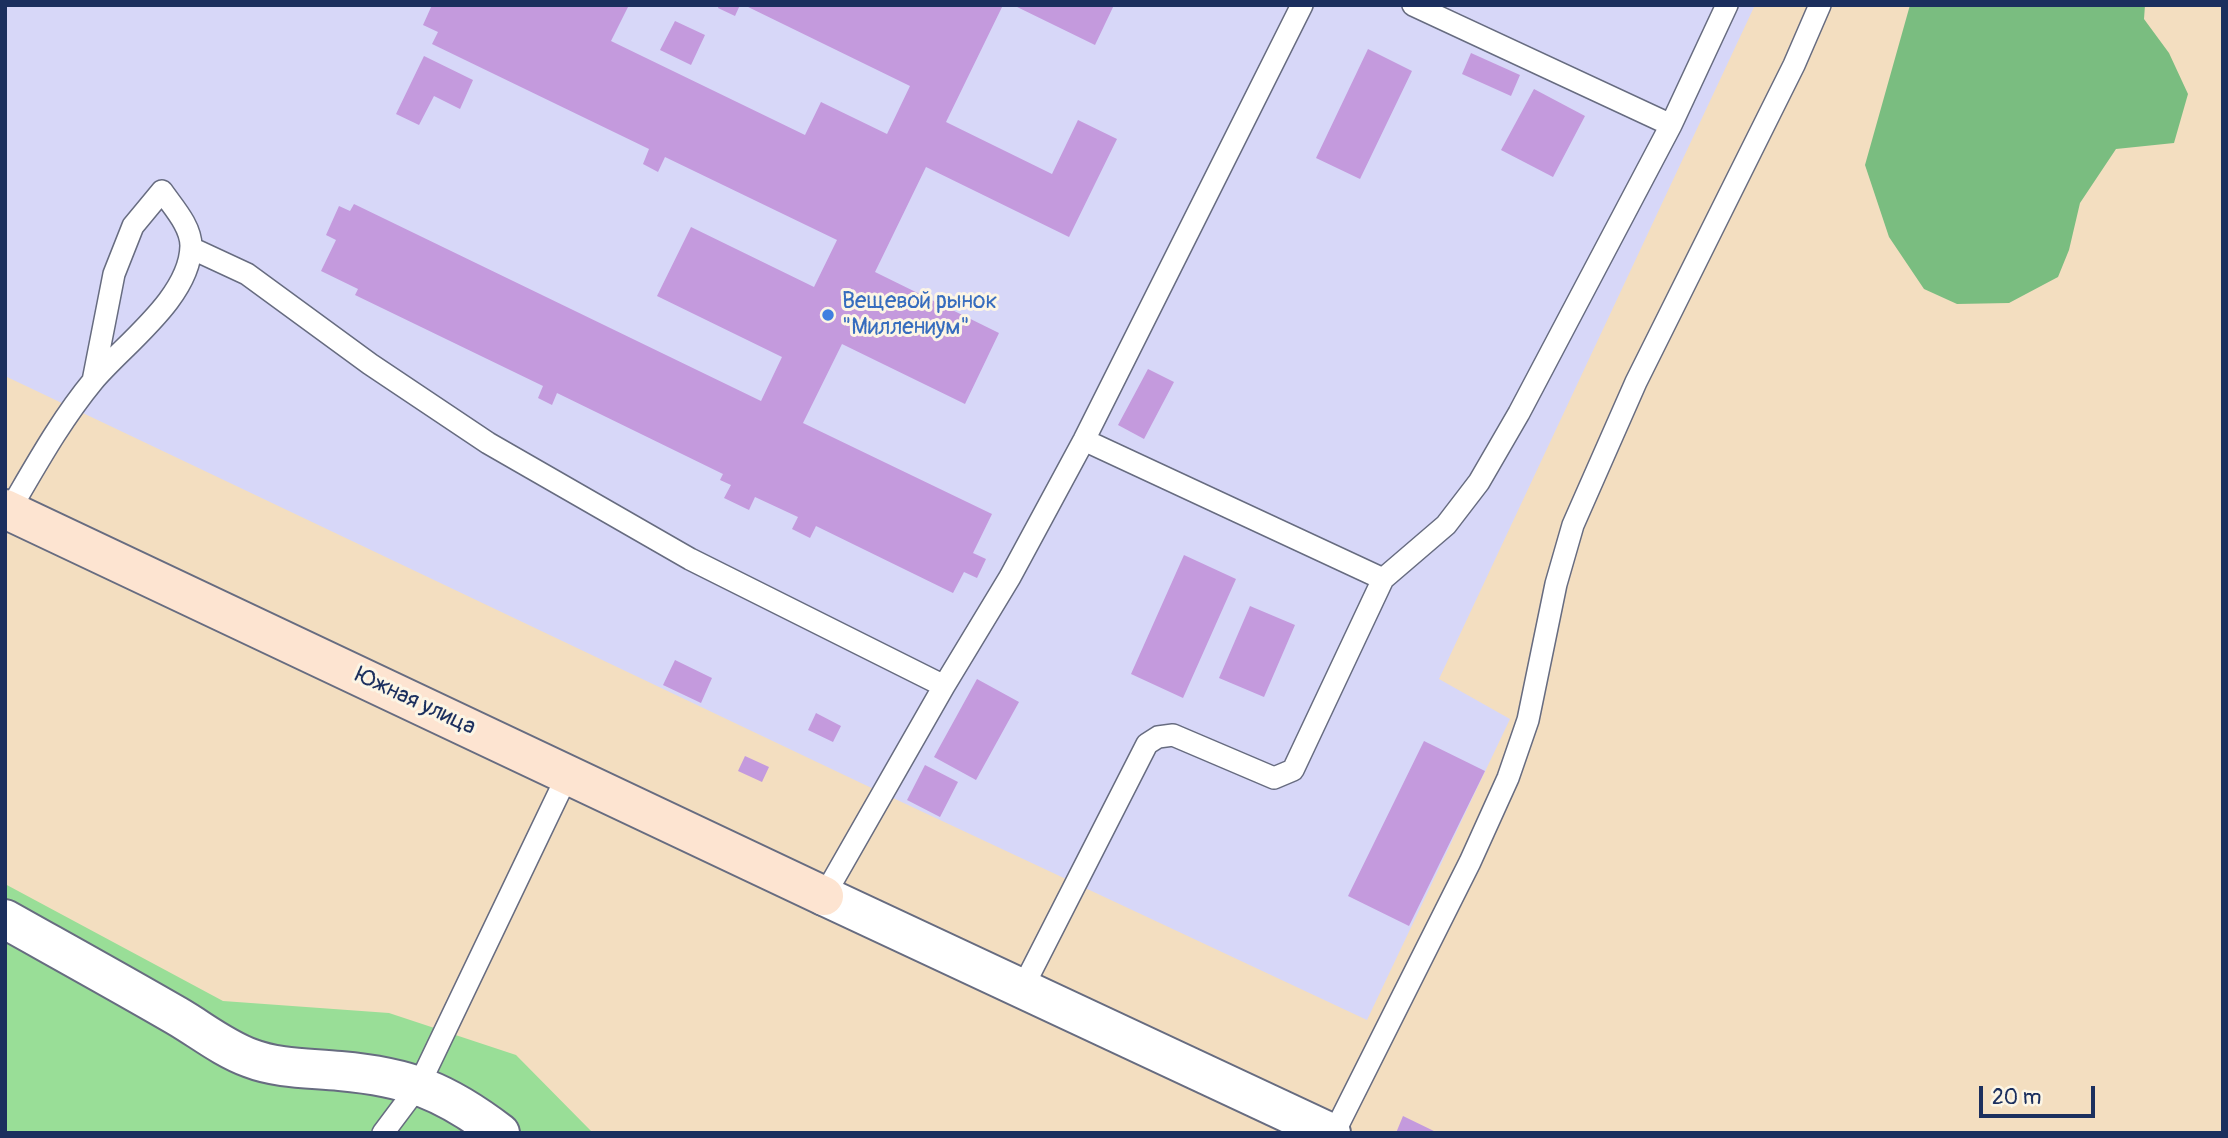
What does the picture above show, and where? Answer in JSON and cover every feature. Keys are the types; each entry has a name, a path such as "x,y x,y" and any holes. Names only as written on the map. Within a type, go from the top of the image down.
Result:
{"street":[{"name":"Южная улица","path":"7,510 824,896"},
{"path":"824,896 1333,1133"},
{"path":"5,919 179,1017 219,1043 252,1059 297,1068 384,1076 419,1085 467,1108 500,1133"}],"lane":[{"path":"824,896 944,686 1010,577 1084,440 1302,5"},
{"path":"1413,5 1671,125"},
{"path":"1022,989 1147,744 1158,737 1172,735 1274,778 1293,769 1383,579 1446,525 1479,482 1519,413 1671,125 1727,5"},
{"path":"1333,1133 1470,862 1508,778 1528,720 1556,584 1573,525 1636,382 1794,65 1820,5"},
{"path":"7,510 93,381 165,308 183,275 191,248 190,233 162,191 134,226 114,274 93,381"},
{"path":"191,248 247,274 370,364 488,443 690,558 944,686"},
{"path":"1084,440 1383,579"},
{"path":"383,1133 419,1085 568,775"}],"shaded area":[{"name":"Вещевой рынок \"Миллениум\"","path":"5,5 1755,5 1439,679 1510,719 1367,1020 5,376"}],"green space":[{"path":"1910,5 2145,5 2144,19 2169,53 2188,94 2174,143 2116,149 2080,203 2069,250 2058,277 2009,303 1957,304 1924,289 1889,237 1865,165"},
{"path":"5,884 223,1001 389,1013 516,1055 593,1133 5,1133"}],"building":[{"name":"Вещевой рынок \"Миллениум\"","path":"432,5 629,5 611,41 805,135 821,102 887,134 910,86 744,5 1003,5 946,122 1052,174 1078,120 1117,139 1069,237 926,167 875,272 999,333 965,404 842,344 803,423 992,514 973,553 986,559 977,578 964,572 953,593 816,526 810,538 792,529 798,517 755,497 749,510 724,498 731,485 720,480 723,474 557,393 552,405 538,398 543,386 355,295 358,289 321,271 336,240 326,235 339,206 350,211 354,204 761,401 782,357 657,296 691,227 814,287 837,240 665,157 658,172 643,164 649,149 432,44 438,32 423,25"},
{"path":"719,5 740,5 735,16 718,8"},
{"path":"1013,5 1114,5 1095,45"},
{"path":"675,21 705,35 691,65 660,50"},
{"path":"1368,49 1412,71 1360,179 1316,158"},
{"path":"1471,53 1520,75 1511,96 1462,74"},
{"path":"424,56 473,80 460,109 434,96 419,125 396,114"},
{"path":"1534,89 1585,116 1553,177 1501,150"},
{"path":"1148,369 1174,382 1144,439 1118,425"},
{"path":"1184,555 1236,579 1183,698 1131,674"},
{"path":"1250,606 1295,625 1264,697 1219,678"},
{"path":"675,660 712,678 701,703 663,685"},
{"path":"977,679 1019,702 976,780 934,757"},
{"path":"816,713 841,726 833,742 808,730"},
{"path":"1424,741 1485,771 1409,926 1348,896"},
{"path":"745,756 769,767 762,782 738,771"},
{"path":"925,765 958,782 940,817 907,800"},
{"path":"1403,1116 1438,1133 1396,1133"}],"place":[{"name":"Вещевой рынок \"Миллениум\"","path":"828,315"}]}
